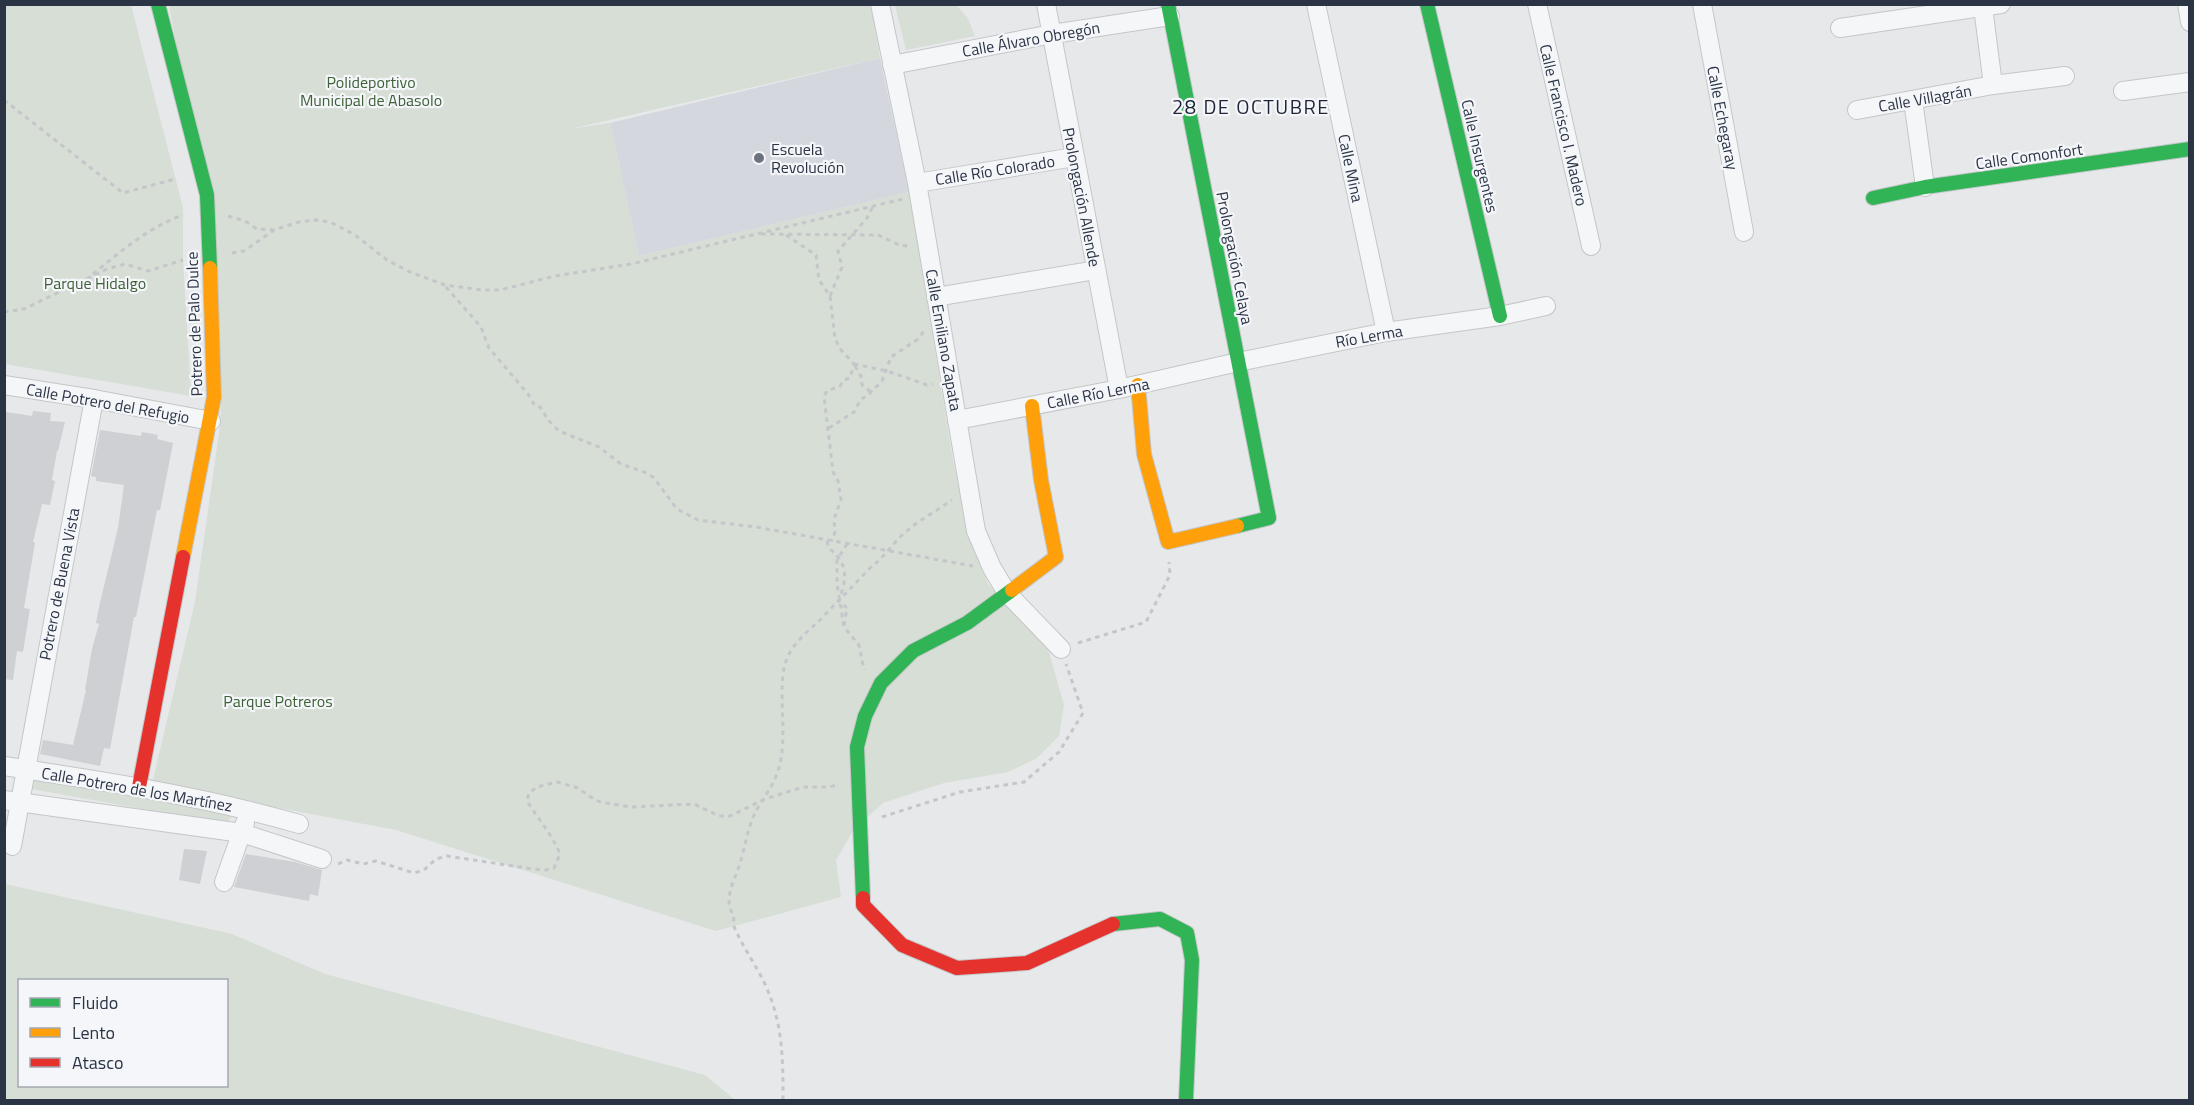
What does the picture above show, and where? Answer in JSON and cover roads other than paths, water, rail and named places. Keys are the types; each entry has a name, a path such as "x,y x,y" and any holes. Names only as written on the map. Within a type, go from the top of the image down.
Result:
{"street":[{"name":"Potrero de Palo Dulce","path":"139,787 214,397 207,195 158,4"},
{"name":"Calle Emiliano Zapata","path":"880,4 917,187 976,531 992,568 1007,593 1061,649"},
{"name":"Prolongación Allende","path":"1046,4 1119,389"},
{"name":"Calle Mina","path":"1316,4 1386,332"},
{"name":"Calle Insurgentes","path":"1427,4 1500,316"},
{"name":"Calle Francisco I. Madero","path":"1537,4 1592,246"},
{"name":"Calle Echegaray","path":"1702,4 1744,232"},
{"path":"1840,28 2001,4"},
{"path":"2187,4 2190,22"},
{"path":"1983,7 1993,85"},
{"name":"Calle Álvaro Obregón","path":"892,65 1169,10"},
{"name":"Prolongación Celaya","path":"1138,385 1144,454 1168,542 1269,518 1169,10"},
{"name":"Calle Villagrán","path":"1857,110 1993,85 2065,76"},
{"path":"2123,91 2190,82"},
{"path":"1913,100 1925,187"},
{"name":"Calle Comonfort","path":"1874,198 1925,187 2190,150"},
{"name":"Calle Río Colorado","path":"917,187 1074,157"},
{"path":"936,297 1096,270"},
{"name":"Río Lerma","path":"1238,362 1386,332 1500,316 1546,306"},
{"name":"Calle Río Lerma","path":"957,420 1119,389 1238,362"},
{"name":"Calle Potrero del Refugio","path":"4,385 211,421"},
{"name":"Potrero de Buena Vista","path":"25,770 94,399"},
{"path":"1032,406 1041,480 1056,557 967,623 912,651 881,683 865,716 857,747 863,905 902,945 957,968 1028,963 1108,925 1160,919 1187,933 1192,960 1186,1101"},
{"name":"Calle Potrero de los Martínez","path":"4,766 139,787 250,810 298,824"},
{"name":"Calle Potrero de los Martínez","path":"25,770 12,802 242,833 322,859"},
{"path":"12,802 12,846"},
{"name":"Calle Potrero de los Martínez","path":"242,833 250,810"},
{"path":"224,882 242,833"}],"place":[{"name":"Escuela Revolución","path":"759,158"}],"district":[{"name":"28 DE OCTUBRE","path":"1251,106"}],"park label":[{"name":"Polideportivo Municipal de Abasolo","path":"371,91"},
{"name":"Parque Hidalgo","path":"95,283"},
{"name":"Parque Potreros","path":"278,701"}]}
